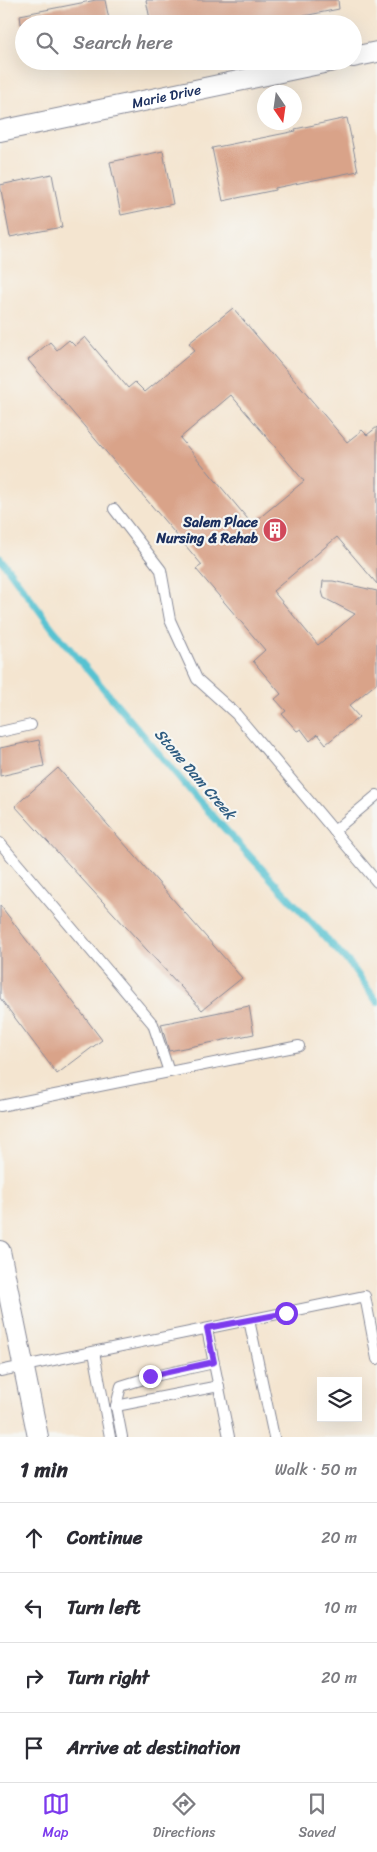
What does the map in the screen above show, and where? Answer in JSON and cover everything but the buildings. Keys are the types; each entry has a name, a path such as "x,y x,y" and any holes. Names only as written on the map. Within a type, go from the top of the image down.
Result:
{"street":[{"path":"362,55 377,52"},
{"name":"Marie Drive","path":"0,131 290,70"},
{"path":"0,1250 38,1437"}],"lane":[{"path":"114,509 161,570 170,620 196,679 236,714 377,882"},
{"path":"0,732 31,725"},
{"path":"334,831 377,795"},
{"path":"0,843 153,1024 169,1072"},
{"path":"0,1106 299,1046"},
{"path":"0,1371 364,1296 377,1359"},
{"path":"249,1320 274,1437"},
{"path":"207,1328 229,1437"},
{"path":"94,1352 110,1437"},
{"path":"122,1437 116,1406 121,1386 150,1376 214,1362"},
{"path":"116,1406 219,1386"}],"waterway":[{"name":"Stone Dam Creek","path":"0,558 53,629 199,801 351,965 377,1002"}],"place":[{"name":"Salem Place Nursing & Rehab","path":"275,530"}],"route":[{"path":"150,1376 214,1362 207,1328 286,1313"}]}
